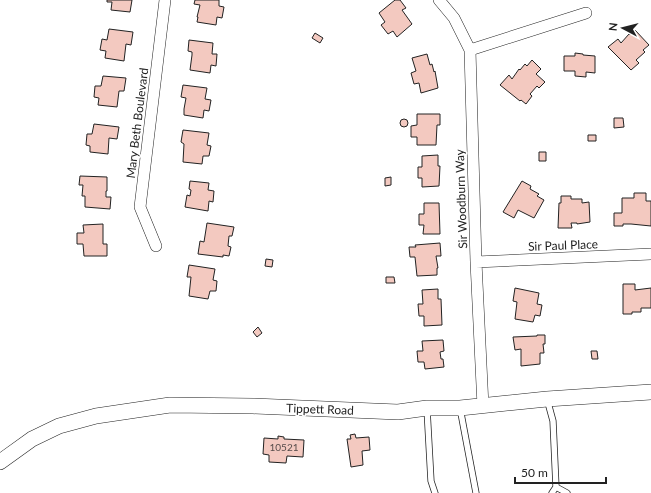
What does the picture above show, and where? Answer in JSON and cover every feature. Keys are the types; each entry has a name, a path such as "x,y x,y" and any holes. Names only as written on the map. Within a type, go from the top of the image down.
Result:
{"street":[{"name":"Mary Beth Boulevard","path":"156,246 140,207 165,0"},
{"name":"Sir Woodburn Way","path":"439,0 454,18 470,50 482,406"},
{"path":"470,50 586,13"},
{"name":"Sir Paul Place","path":"476,262 651,254"},
{"name":"Tippett Road","path":"0,462 32,440 59,426 96,416 138,409 170,406 253,406 398,412 427,408 460,408 547,399 651,392"}],"lane":[{"path":"547,399 553,421 556,487 552,493"},
{"path":"427,408 431,481 435,493"},
{"path":"460,408 476,493"},
{"path":"556,487 567,493"}],"building":[{"path":"107,0 132,0 130,12 111,10 112,2 107,2"},
{"path":"195,0 219,0 219,6 224,7 222,18 217,17 216,25 197,22 200,5 194,4"},
{"path":"395,0 400,0 406,8 402,10 412,24 397,37 393,31 388,34 381,25 385,22 379,13"},
{"path":"109,29 133,32 131,45 126,44 124,61 105,58 106,51 100,50 102,39 107,40"},
{"path":"635,30 649,45 643,50 645,52 636,60 639,63 631,70 608,47 618,39 621,43"},
{"path":"315,33 323,38 320,43 312,38"},
{"path":"189,40 213,43 212,54 217,54 216,66 211,65 210,73 190,70 192,52 188,51"},
{"path":"575,53 595,56 595,73 586,72 586,77 575,76 575,71 564,71 564,56 575,56"},
{"path":"427,54 430,65 432,64 434,72 435,71 438,88 421,93 419,83 414,84 411,73 416,71 412,58"},
{"path":"532,60 541,69 536,74 545,82 539,88 537,86 530,94 532,96 526,104 500,85 509,75 512,79 519,69 520,70 525,64 527,66"},
{"path":"103,76 126,78 124,91 119,91 117,107 98,105 99,98 94,97 95,86 101,86"},
{"path":"183,85 207,88 205,99 211,100 209,111 204,110 203,118 184,115 186,98 181,97"},
{"path":"417,114 440,114 440,125 437,125 436,145 417,145 417,137 411,137 411,126 417,125"},
{"path":"614,118 623,118 624,127 614,128"},
{"path":"404,119 407,120 407,126 404,127 401,126 400,123 401,120"},
{"path":"94,124 119,127 117,139 109,138 108,154 90,152 90,146 86,145 87,134 92,134"},
{"path":"183,130 209,133 207,145 211,146 209,156 203,156 202,164 183,162 184,144 181,142"},
{"path":"588,135 596,135 596,141 588,141"},
{"path":"539,152 546,152 546,161 539,161"},
{"path":"438,155 438,166 440,166 439,186 422,187 422,178 418,178 418,167 422,167 422,156"},
{"path":"80,176 107,177 106,197 111,197 110,209 85,207 85,196 82,196 83,185 79,185"},
{"path":"391,177 391,185 385,186 385,178"},
{"path":"190,181 209,183 208,190 214,191 213,202 209,201 208,211 185,207 187,195 190,196"},
{"path":"522,181 531,186 530,189 539,194 537,196 544,200 534,218 518,210 514,218 503,212"},
{"path":"634,193 646,193 646,201 651,201 651,226 623,224 623,226 614,226 614,213 622,213 622,198 634,198"},
{"path":"561,196 571,196 571,199 582,199 582,203 589,202 590,222 577,224 571,223 572,228 558,228 559,203 561,203"},
{"path":"424,203 439,203 440,234 423,234 424,225 419,225 419,214 424,214"},
{"path":"207,223 234,227 232,236 229,236 228,246 231,247 229,256 223,255 223,257 198,254 200,241 204,242"},
{"path":"103,224 103,244 107,244 107,256 84,256 83,244 77,244 77,233 84,233 83,225"},
{"path":"440,243 441,256 436,256 438,268 437,275 417,276 415,257 410,257 409,247 416,247 415,245"},
{"path":"266,259 273,260 272,267 265,266"},
{"path":"189,265 215,269 213,280 217,281 216,291 210,291 208,299 189,296 191,277 187,277"},
{"path":"386,277 394,277 395,283 386,283"},
{"path":"623,284 635,284 635,290 651,288 651,308 641,308 641,312 623,314"},
{"path":"515,288 539,293 537,304 542,305 540,316 535,315 533,322 515,319 517,302 513,301"},
{"path":"438,289 438,299 441,299 442,325 424,326 424,316 419,316 418,304 423,304 422,290"},
{"path":"258,327 262,333 257,337 253,332"},
{"path":"545,335 545,344 543,344 544,353 540,353 540,364 521,366 521,349 515,350 513,337"},
{"path":"443,340 444,351 440,352 444,367 425,369 424,362 418,362 417,351 423,351 422,341"},
{"path":"591,351 597,351 598,359 592,359"},
{"path":"355,434 356,438 369,437 370,450 362,451 363,465 351,467 347,439 351,439 350,435"},
{"path":"278,436 284,437 284,439 304,440 303,457 287,456 286,463 269,462 269,455 263,454 264,438 278,439"}]}
